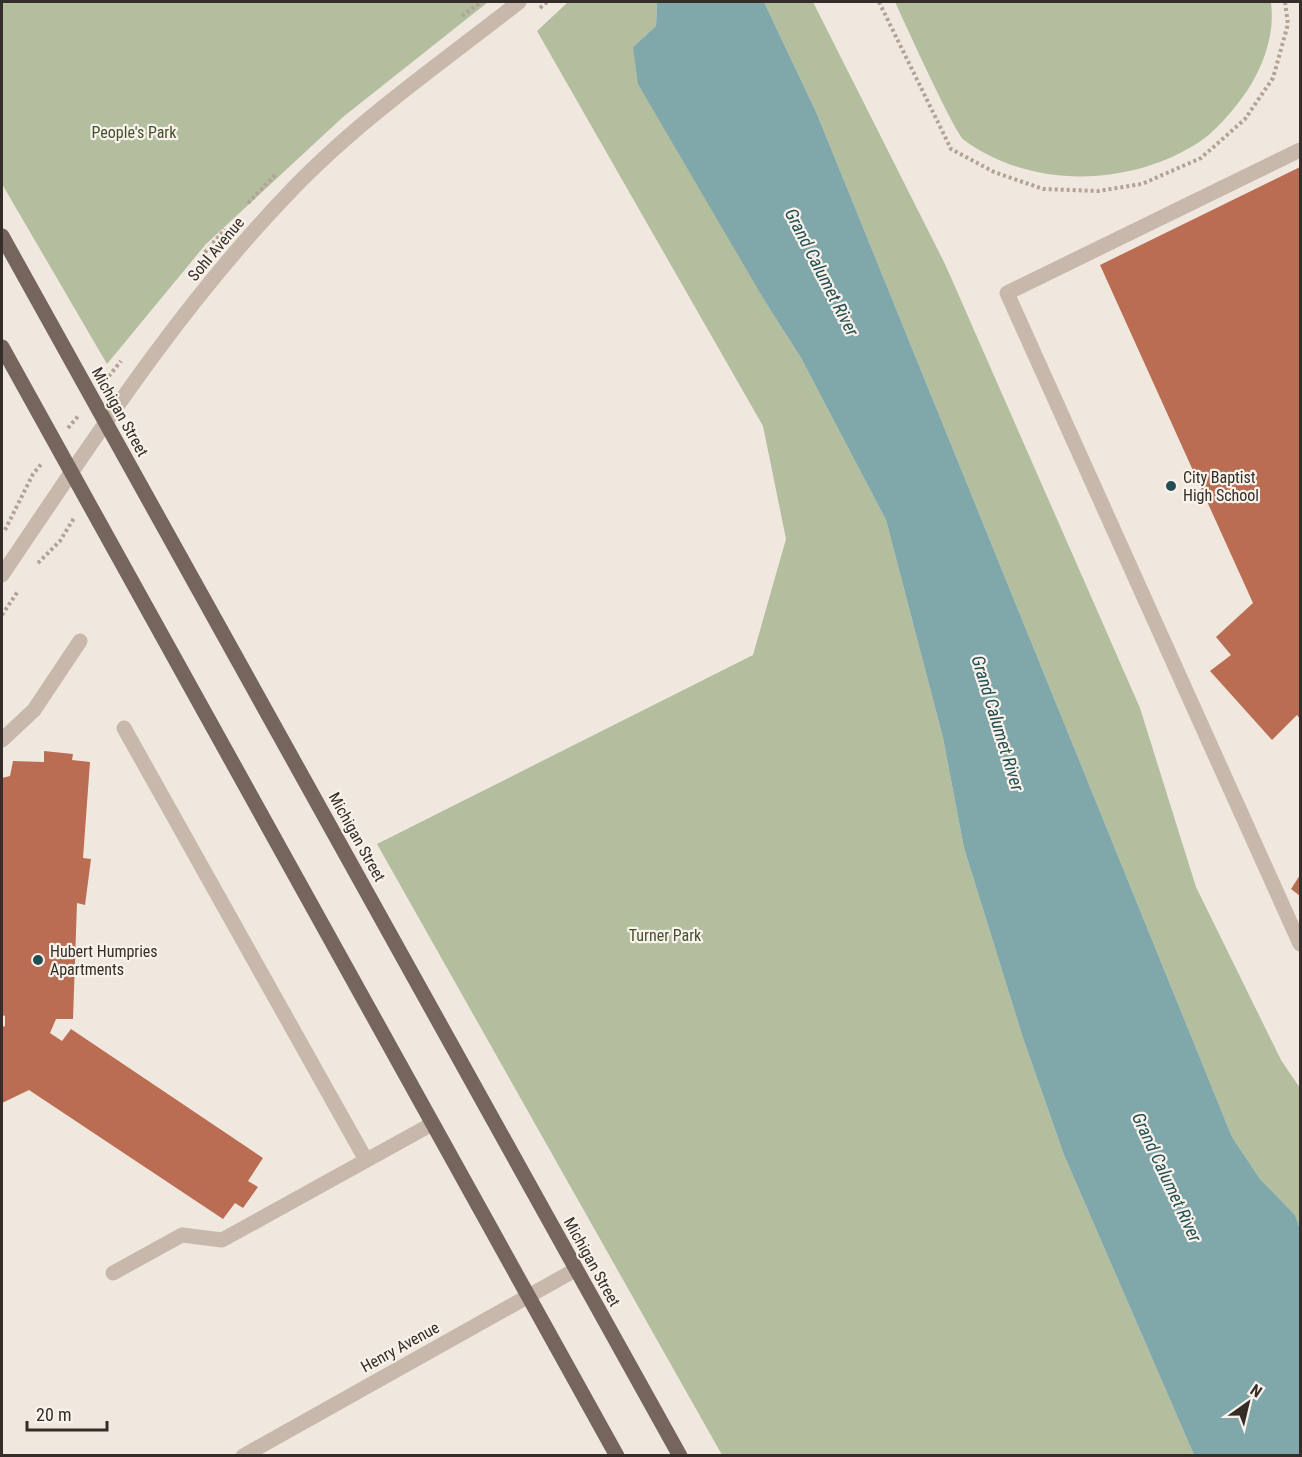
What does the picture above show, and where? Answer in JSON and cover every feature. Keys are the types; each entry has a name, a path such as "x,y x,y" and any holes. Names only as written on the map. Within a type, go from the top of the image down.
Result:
{"main road":[{"name":"Michigan Street","path":"2,236 680,1455"},
{"path":"2,347 617,1455"}],"street":[{"name":"Sohl Avenue","path":"2,575 105,423 226,261 286,195 355,131 519,2"},
{"path":"1300,150 1007,293 1300,944"},
{"path":"2,740 34,710 80,642"},
{"path":"124,728 366,1160"},
{"path":"113,1273 182,1235 222,1240 432,1124"},
{"name":"Henry Avenue","path":"243,1455 576,1270"}],"path":[{"path":"538,9 547,2"},
{"path":"879,2 951,149 994,172 1043,189 1098,191 1143,184 1201,158 1245,119 1273,78 1288,24 1285,2"},
{"path":"35,566 60,541 86,499"},
{"path":"2,615 21,586"}],"green space":[{"name":"People's Park","path":"2,2 488,2 343,117 206,244 107,364 2,184"},
{"name":"Turner Park","path":"568,2 657,2 656,26 633,47 766,303 801,358 886,520 943,738 964,848 1023,1038 1064,1155 1194,1455 722,1455 377,844 753,655 786,539 763,426 537,31"},
{"path":"764,2 813,2 945,264 1140,708 1196,887 1281,1060 1300,1088 1300,1229 1295,1215 1260,1179 1232,1137 817,114"},
{"path":"895,2 1271,2 1272,14 1267,49 1247,91 1223,122 1201,141 1166,159 1137,169 1107,175 1077,176 1047,174 1017,167 990,156 964,140 940,98"}],"water":[{"name":"Grand Calumet River","path":"657,2 764,2 817,114 1232,1137 1260,1179 1295,1215 1300,1229 1300,1455 1194,1455 1064,1155 1023,1038 964,848 943,738 886,520 801,358 766,303 638,84 633,47 656,26"}],"building":[{"path":"1300,167 1300,719 1297,715 1272,740 1210,671 1231,655 1216,637 1253,603 1100,265"},
{"name":"Hubert Humpries Apartments","path":"44,751 73,754 72,760 90,762 83,858 91,859 85,905 77,903 73,1019 56,1019 50,1033 62,1041 71,1029 263,1158 248,1181 258,1187 243,1208 235,1203 223,1219 29,1090 2,1103 2,1027 5,1026 5,1016 2,1015 2,778 10,776 13,761 44,762"},
{"path":"1300,875 1300,896 1291,889"}],"place":[{"name":"City Baptist High School","path":"1171,486"},
{"name":"Hubert Humpries Apartments","path":"38,960"}]}
